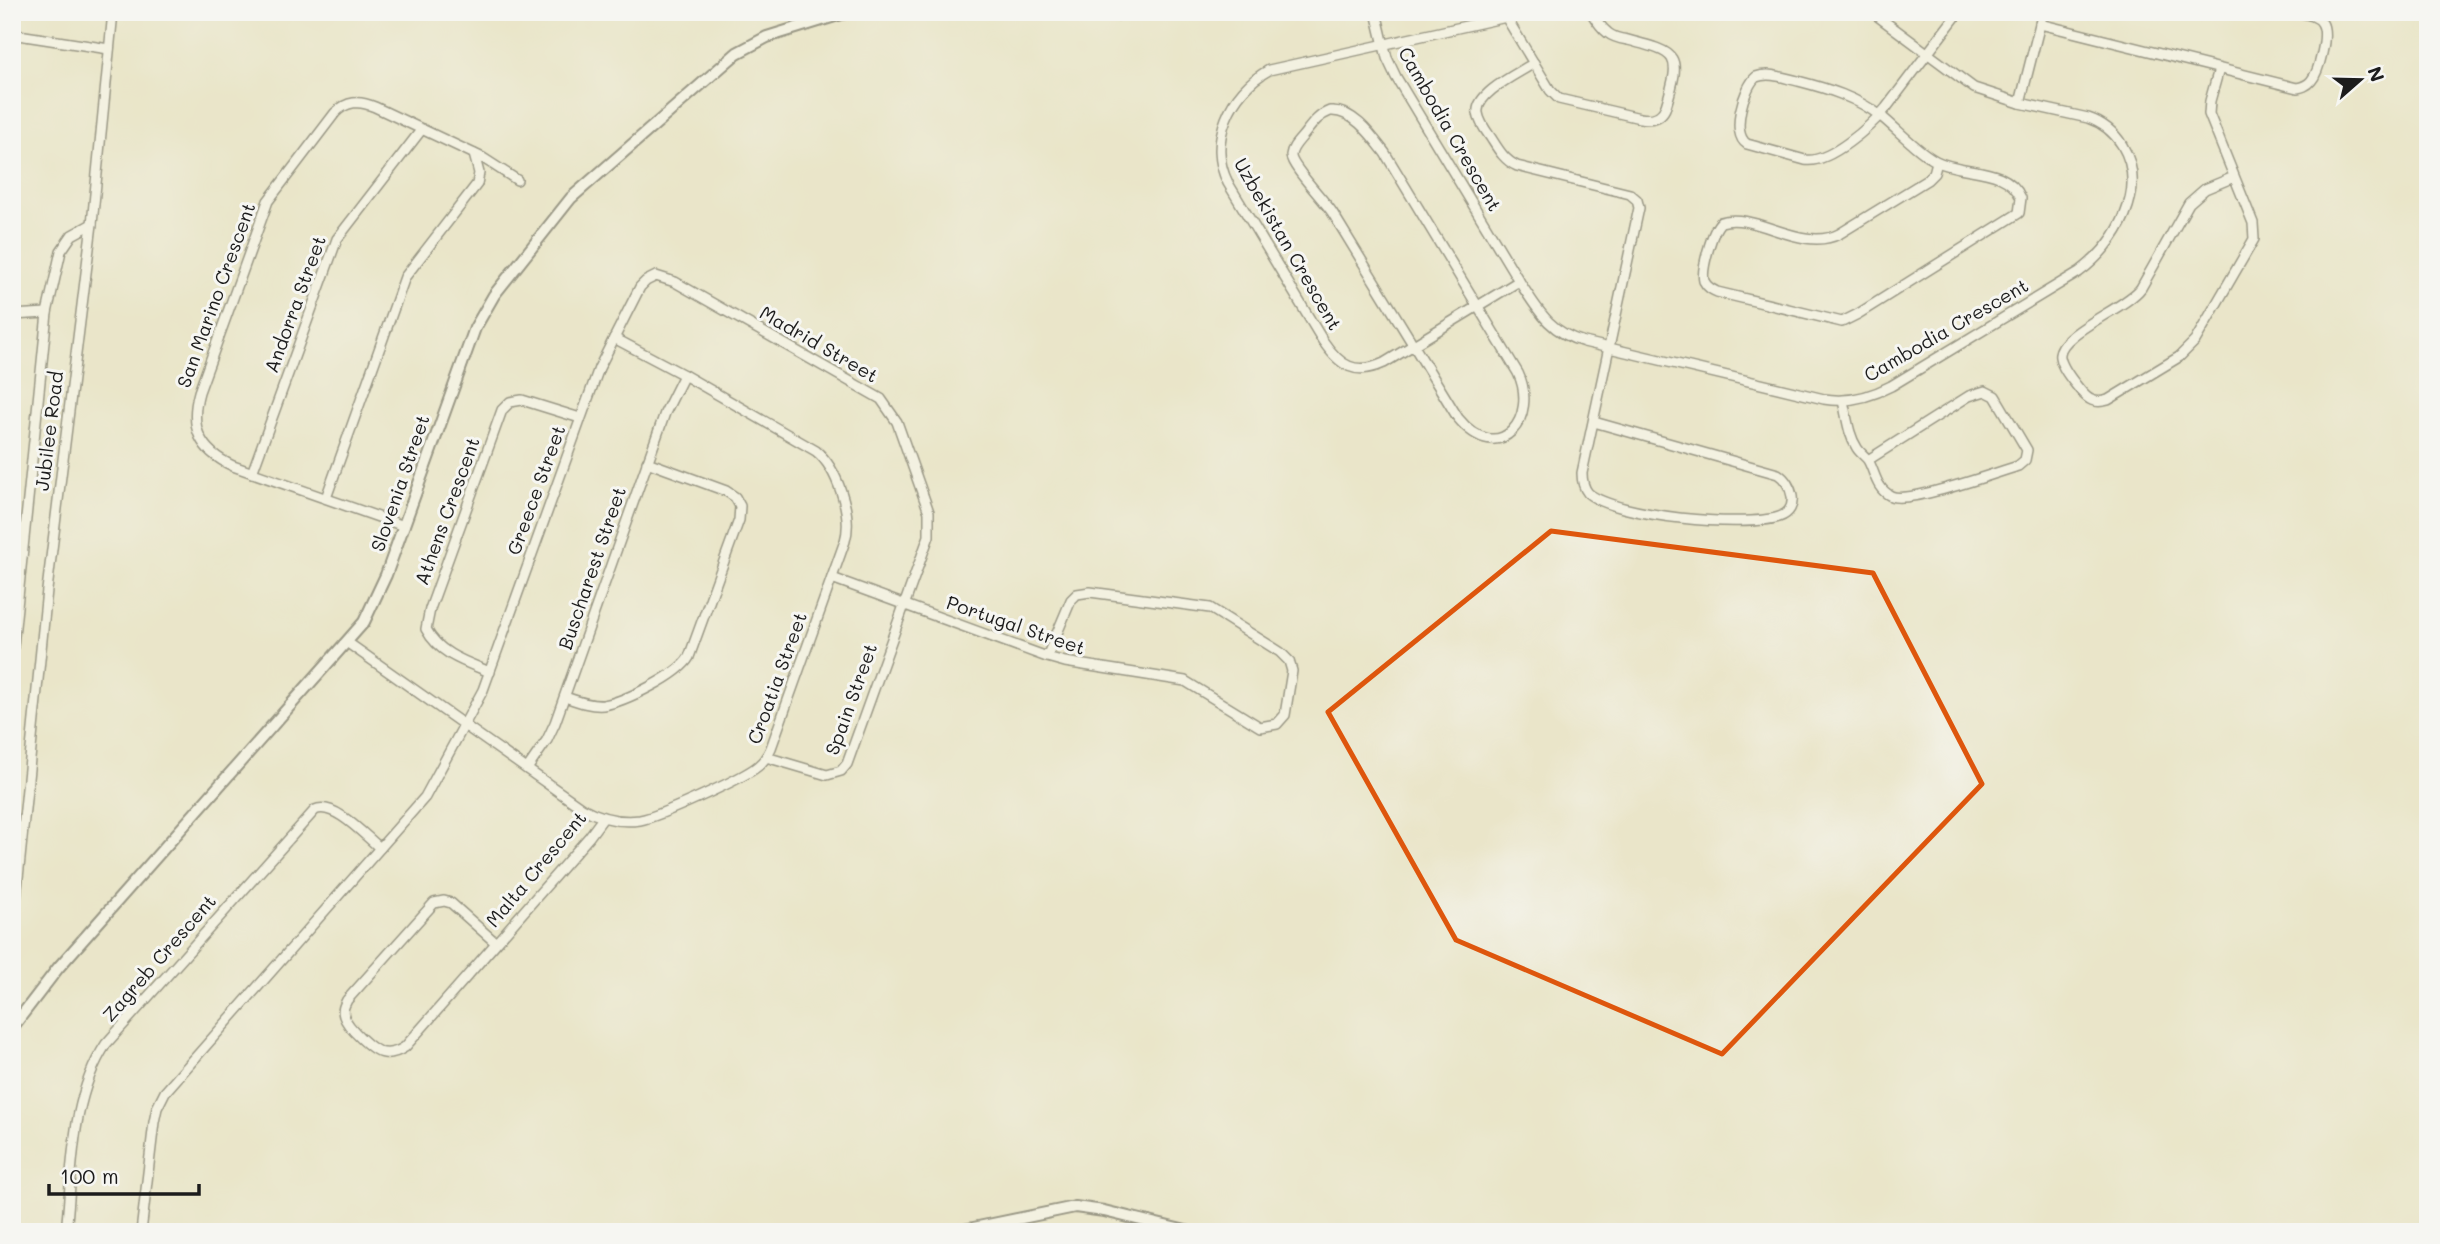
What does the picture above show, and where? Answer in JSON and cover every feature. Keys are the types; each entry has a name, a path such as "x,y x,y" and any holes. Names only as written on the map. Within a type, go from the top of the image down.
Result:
{"street":[{"name":"Jubilee Road","path":"12,938 47,590 92,224 113,12"},
{"name":"Slovenia Street","path":"14,1020 348,643 373,607 475,328 494,295 566,204 737,53 767,37 848,12"},
{"path":"1064,12 1100,16 1138,12"},
{"name":"Cambodia Crescent","path":"1376,12 1382,44 1396,77 1519,281 1539,311 1557,331 1610,348 1824,399 1843,401 1867,397 1891,386 2067,280 2096,258 2122,220 2131,198 2132,175 2128,156 2114,134 2096,121 2020,103 1974,88 1872,12"},
{"path":"1382,44 1529,12"},
{"path":"1506,17 1550,90 1565,101 1647,119 1663,113 1674,72 1675,63 1671,55 1660,48 1611,36 1591,12"},
{"path":"1937,162 1934,173 1927,180 1839,234 1824,240 1736,220 1721,222 1713,234 1704,272 1705,282 1717,292 1842,322 2012,219 2020,210 2021,198 2010,182 1937,162 1880,115 1834,90 1765,74 1756,77 1750,83 1738,131 1741,140 1747,144 1811,161 1824,156 1856,136 1880,115 1959,12"},
{"path":"2020,103 2043,12"},
{"path":"2040,24 2297,88 2308,85 2315,75 2325,34 2318,19 2297,12"},
{"path":"12,34 109,50"},
{"name":"Uzbekistan Crescent","path":"1382,44 1284,65 1249,82 1231,107 1221,137 1220,165 1228,183 1330,352 1347,366 1364,370 1384,363 1519,281"},
{"path":"1534,63 1487,93 1479,104 1479,117 1502,155 1513,164 1623,192 1637,200 1639,214 1594,422 1582,478 1587,491 1600,499 1628,508 1719,522 1779,517 1790,508 1792,497 1789,485 1778,474 1594,422"},
{"path":"2218,69 2209,114 2253,223 2255,234 2195,341 2179,357 2108,400 2090,400 2062,363 2062,345 2072,335 2133,297 2141,288 2189,203 2205,190 2234,177"},
{"name":"San Marino Crescent","path":"404,526 225,463 207,449 197,430 196,408 216,343 268,201 343,106 354,102 366,104 474,154 517,180"},
{"path":"1335,110 1343,112 1374,138 1399,174 1518,373 1524,389 1524,399 1517,426 1504,437 1488,440 1476,436 1466,428 1414,345 1332,212 1292,161 1294,147 1325,113 1335,110"},
{"name":"Andorra Street","path":"252,472 337,239 422,129"},
{"path":"326,498 401,286 419,255 477,184 479,173 474,154"},
{"path":"12,656 47,313 61,251 72,235 92,224"},
{"name":"Greece Street","path":"462,726 483,690 580,418 614,338 640,287 656,276"},
{"name":"Madrid Street","path":"656,276 675,282 874,395 887,407 897,422 931,523 929,536 904,604"},
{"path":"12,315 47,313"},
{"name":"Croatia Street","path":"348,643 462,726 582,808 603,818 649,818 744,775 766,757 847,535 846,510 826,461 810,447 614,338"},
{"name":"Buscharest Street","path":"527,769 547,740 565,696 664,412 684,375"},
{"path":"1843,401 1850,433 1868,460 1881,488 1892,496 1948,488 2018,466 2025,460 2026,450 1995,396 1982,391 1958,402 1868,460"},
{"name":"Athens Crescent","path":"490,672 454,657 433,642 426,629 430,609 498,421 507,404 522,400 580,418"},
{"path":"565,696 593,705 610,703 669,676 683,666 689,657 739,520 740,506 730,493 647,462"},
{"name":"Portugal Street","path":"832,578 1047,657 1102,670 1180,680 1254,725 1265,728 1280,721 1285,715 1292,675 1289,661 1270,645 1210,608 1090,592 1080,593 1068,605 1047,657"},
{"name":"Spain Street","path":"766,757 824,775 834,774 844,768 850,758 904,604"},
{"path":"12,712 12,718"},
{"path":"141,1232 154,1122 165,1091 429,792 462,726"},
{"name":"Zagreb Crescent","path":"66,1232 81,1098 106,1044 315,810 324,807 335,811 380,848"},
{"name":"Malta Crescent","path":"496,943 451,903 434,903 347,1000 343,1009 346,1022 377,1051 398,1051 411,1041 589,837 603,818"},
{"path":"954,1232 1075,1207 1104,1211 1190,1232"}],"highlighted area":[{"path":"1551,531 1873,573 1982,784 1722,1054 1456,940 1328,712"}]}
